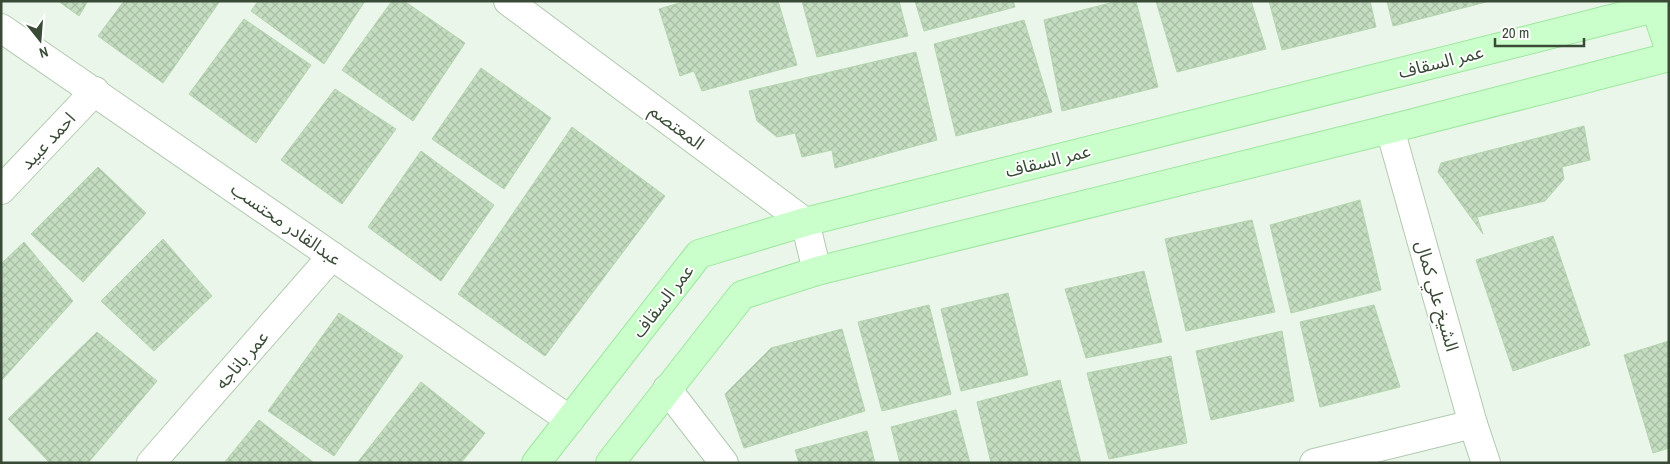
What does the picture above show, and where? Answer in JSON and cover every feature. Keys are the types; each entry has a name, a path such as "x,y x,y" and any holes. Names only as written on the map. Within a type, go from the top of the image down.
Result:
{"street":[{"name":"المعتصم","path":"510,2 805,222"},
{"name":"عمر السقاف","path":"536,463 699,254 805,222 1654,5"},
{"path":"1654,5 1669,48"},
{"name":"عبدالقادر محتسب","path":"1,28 570,420"},
{"path":"610,463 667,388 742,295 817,271 1390,129 1669,57"},
{"name":"احمد عبيد","path":"1,190 95,91"},
{"name":"الشيخ علي كمال","path":"1390,129 1473,424 1486,463"},
{"path":"805,222 817,271"},
{"name":"عمر باناجه","path":"151,463 332,256"},
{"path":"667,388 724,463"},
{"path":"1314,463 1473,424"}],"building":[{"path":"58,1 88,1 79,16"},
{"path":"124,1 220,1 163,83 98,36"},
{"path":"258,1 365,1 324,64 251,11"},
{"path":"392,1 404,1 465,43 413,121 342,70"},
{"path":"686,1 778,1 797,65 702,91 694,71 680,76 659,9"},
{"path":"802,1 899,1 908,36 817,57"},
{"path":"915,1 1013,1 1015,7 924,31"},
{"path":"1118,1 1136,1 1158,87 1062,111 1044,20"},
{"path":"1156,1 1251,1 1266,49 1177,72"},
{"path":"1269,1 1370,1 1376,27 1282,50"},
{"path":"1387,1 1486,1 1486,2 1393,26"},
{"path":"244,19 311,65 256,143 189,94"},
{"path":"1024,20 1052,112 956,136 934,44"},
{"path":"916,52 937,140 835,168 832,150 802,157 795,133 777,137 757,121 749,91"},
{"path":"481,68 551,118 504,189 432,139"},
{"path":"335,89 396,129 342,204 281,160"},
{"path":"1584,126 1590,160 1562,167 1564,179 1545,201 1477,217 1483,234 1438,172 1441,163"},
{"path":"572,127 665,196 545,356 458,294"},
{"path":"421,151 494,205 441,281 368,227"},
{"path":"98,167 146,213 83,282 31,234"},
{"path":"1360,200 1381,290 1291,313 1270,225"},
{"path":"1252,220 1275,312 1186,331 1165,239"},
{"path":"1553,236 1590,345 1513,371 1476,260"},
{"path":"163,239 212,296 154,351 101,301"},
{"path":"24,242 73,301 1,381 1,264"},
{"path":"1144,271 1162,342 1086,358 1065,289"},
{"path":"1008,293 1028,375 961,391 941,309"},
{"path":"929,305 951,394 882,411 858,322"},
{"path":"1374,305 1400,387 1320,407 1300,322"},
{"path":"339,313 403,356 334,456 268,411"},
{"path":"842,329 865,411 744,448 725,394 771,348"},
{"path":"1282,331 1294,401 1211,420 1196,351"},
{"path":"97,332 157,381 88,463 50,463 8,419"},
{"path":"1669,341 1669,448 1653,453 1624,355"},
{"path":"1171,356 1187,443 1109,459 1087,373"},
{"path":"1060,380 1081,463 991,463 977,402"},
{"path":"421,382 485,433 461,463 357,463"},
{"path":"956,410 970,463 900,463 891,427"},
{"path":"259,420 313,462 313,463 224,463"},
{"path":"867,431 875,463 799,463 795,450"}]}
